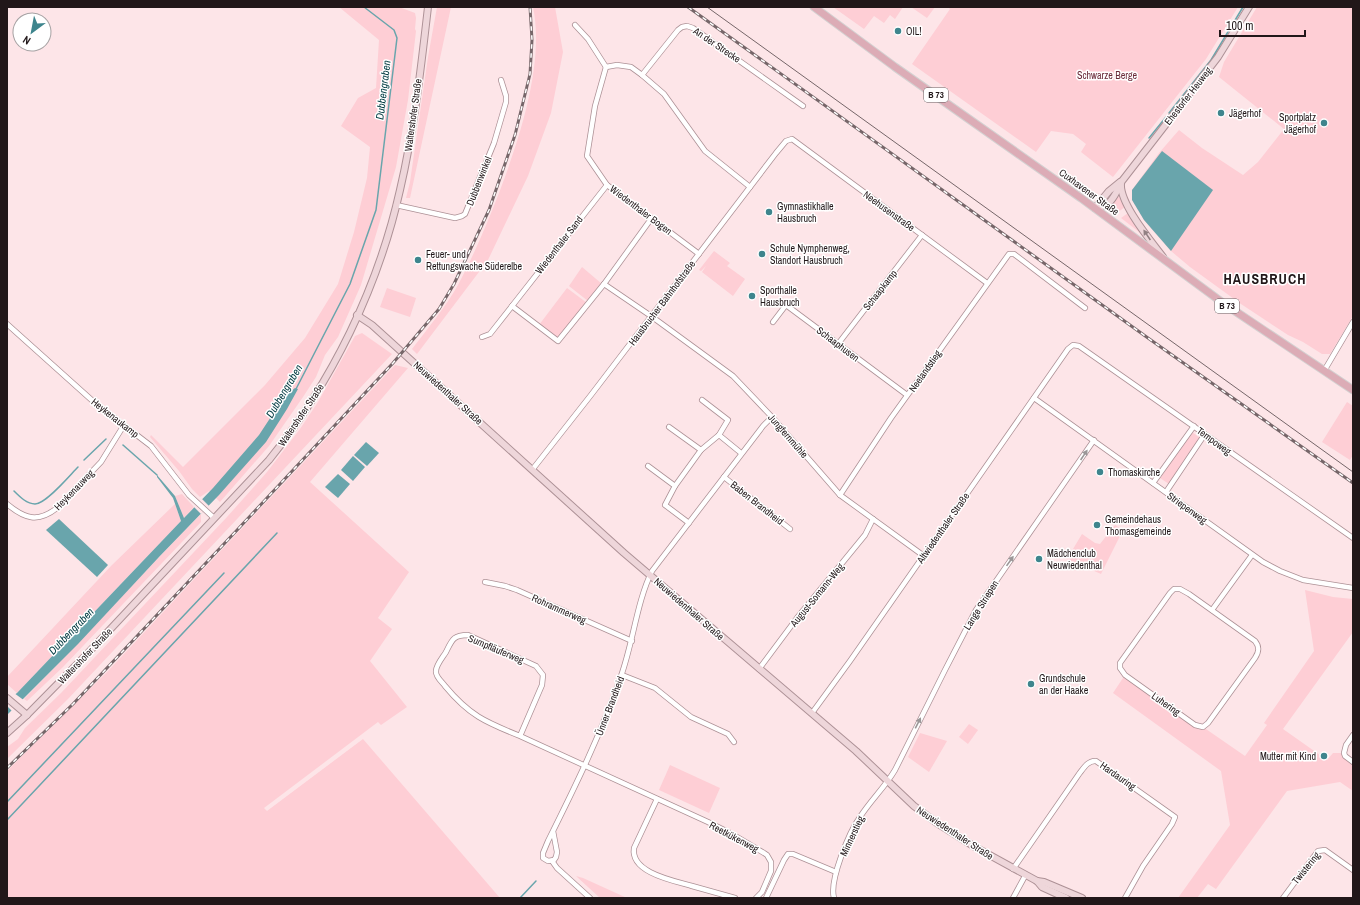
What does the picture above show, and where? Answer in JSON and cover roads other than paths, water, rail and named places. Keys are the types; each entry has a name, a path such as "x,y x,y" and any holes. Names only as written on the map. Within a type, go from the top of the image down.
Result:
{"main road":[{"name":"Waltershofer Straße","path":"7,733 27,715 88,653 269,460 289,434 320,388 338,356 357,315 381,256 396,205 411,133 428,7"},
{"name":"Cuxhavener Straße","path":"814,7 895,67 1095,208 1223,303 1353,390"},
{"name":"Ehestorfer Heuweg","path":"1095,208 1107,205 1114,196 1122,181 1218,57 1249,7"},
{"path":"1122,181 1121,190 1124,198 1138,223 1165,260"},
{"name":"Neuwiedenthaler Straße","path":"357,315 372,325 650,576 858,753 914,806 937,823 975,847 1037,882 1042,887 1066,898"},
{"path":"7,698 27,715"},
{"name":"Neuwiedenthaler Straße","path":"1037,882 1044,882 1082,898"}],"street":[{"path":"576,24 588,39 606,67 631,67 642,74 664,94 705,151 750,187"},
{"name":"An der Strecke","path":"642,74 678,30 682,26 687,26 705,36 803,106"},
{"name":"Wiedenthaler Bogen","path":"606,67 595,106 587,156 607,185 699,254"},
{"name":"Dubbenwinkel","path":"396,205 455,218 465,214 494,143 506,102 505,90 501,80"},
{"name":"Hausbrucher Bahnhofstraße","path":"532,470 786,141 792,138"},
{"name":"Neehusenstraße","path":"792,138 987,283"},
{"name":"Wiedenthaler Sand","path":"482,337 490,334 607,185"},
{"path":"512,306 558,341 604,284 651,219"},
{"name":"Schaapkamp","path":"838,344 922,235"},
{"name":"Neelandstieg","path":"840,495 891,418 1006,256 1009,254 1014,254 1085,308"},
{"path":"604,284 651,316"},
{"name":"Schaaphusen","path":"773,322 786,305 907,395"},
{"name":"Jungfernmühle","path":"651,316 733,376 772,417 840,495 924,556"},
{"path":"1324,371 1353,322"},
{"name":"Heykenaukamp","path":"7,324 95,403 151,446 196,501 214,518"},
{"name":"Altwiedenthaler Straße","path":"812,713 924,556 1068,349 1075,345"},
{"name":"Tempoweg","path":"1075,345 1194,426 1353,538"},
{"name":"Striepenweg","path":"1034,398 1252,555 1280,571 1298,579 1338,587 1353,588"},
{"path":"689,523 665,505 675,486 701,450 719,435 728,420 702,400"},
{"name":"Baben Brandheid","path":"650,576 654,568 742,453 772,417"},
{"name":"Heykenauweg","path":"7,504 21,515 27,517 40,518 51,513 99,464 124,425"},
{"path":"1153,483 1194,426"},
{"path":"669,427 701,450"},
{"path":"1166,492 1204,434"},
{"path":"719,435 742,453"},
{"name":"Lange Striepen","path":"888,782 946,666 976,610 1094,440"},
{"path":"648,466 675,486"},
{"name":"Baben Brandheid","path":"724,477 790,529"},
{"name":"August-Somann-Weg","path":"759,669 797,618 866,535 873,519"},
{"path":"1212,610 1252,555"},
{"name":"Ünner Brandheid","path":"552,861 546,861 542,855 603,727 622,675 650,576"},
{"name":"Rohrammerweg","path":"485,582 517,590 632,641"},
{"name":"Luhering","path":"1174,589 1183,590 1212,610 1256,642 1259,649 1255,658 1208,723 1200,727 1126,675 1119,666 1174,589"},
{"name":"Sumpfläuferweg","path":"520,736 542,685 543,675 536,666 468,635 459,635 453,639 436,669 436,675 456,700 471,712 489,723 585,765"},
{"path":"622,675 655,688 692,717 728,734 734,742"},
{"path":"1353,736 1344,749 1344,753 1353,762"},
{"name":"Hardauring","path":"1013,869 1079,774 1088,763 1093,760 1175,817 1172,824 1145,863 1125,898"},
{"name":"Reetkükenweg","path":"585,765 732,834 767,856 771,864 770,874 762,892 756,898"},
{"name":"Minnerstieg","path":"834,898 832,889 836,872 848,841 859,818 888,782"},
{"path":"657,799 636,843 634,851 637,862 649,871 661,877 735,898"},
{"path":"553,831 557,852 556,857 552,861 557,868 590,898"},
{"name":"Twistering","path":"1283,898 1318,851 1324,850 1353,870"},
{"path":"766,898 788,854 793,854 836,872"},
{"path":"1012,898 1025,876"}],"water":[{"path":"1162,151 1213,190 1171,251 1144,220 1132,200 1132,190"},
{"path":"295,388 298,389 266,442 219,495 78,644 7,715 7,700 17,693 181,521 173,498 157,475 175,496 184,518 213,488 259,435 284,397"},
{"path":"366,442 379,453 367,466 354,455"},
{"path":"353,456 365,467 353,481 341,470"},
{"path":"338,474 350,484 338,498 325,487"},
{"path":"59,519 108,565 97,577 46,530"}],"waterway":[{"name":"Dubbengraben","path":"296,389 350,284 376,210 397,38 394,30 364,7"},
{"path":"1169,113 1211,60 1243,7"},
{"path":"1149,138 1166,117"},
{"path":"84,460 106,439"},
{"path":"123,445 157,475"},
{"path":"14,491 29,503 40,503 64,482 78,467"},
{"path":"7,820 277,533"},
{"path":"7,802 224,573"},
{"path":"520,898 536,881"}],"tram line":[{"path":"707,7 1353,472"}],"railway":[{"path":"7,768 73,704 239,528 393,363 439,309 454,284 489,210 515,135 530,74 532,40 530,7"},
{"path":"688,7 1148,338 1353,483"}],"place":[{"name":"OIL!","path":"898,31"},
{"name":"Jägerhof","path":"1221,113"},
{"name":"Sportplatz Jägerhof","path":"1324,123"},
{"name":"Gymnastikhalle Hausbruch","path":"769,212"},
{"name":"Schule Nymphenweg, Standort Hausbruch","path":"762,254"},
{"name":"Feuer- und Rettungswache Süderelbe","path":"418,260"},
{"name":"Sporthalle Hausbruch","path":"752,296"},
{"name":"Thomaskirche","path":"1100,472"},
{"name":"Gemeindehaus Thomasgemeinde","path":"1097,525"},
{"name":"Mädchenclub Neuwiedenthal","path":"1039,559"},
{"name":"Grundschule an der Haake","path":"1031,684"},
{"name":"Mutter mit Kind","path":"1324,756"}],"district":[{"name":"HAUSBRUCH","path":"1265,279"}],"park label":[{"name":"Schwarze Berge","path":"1107,75"}]}
